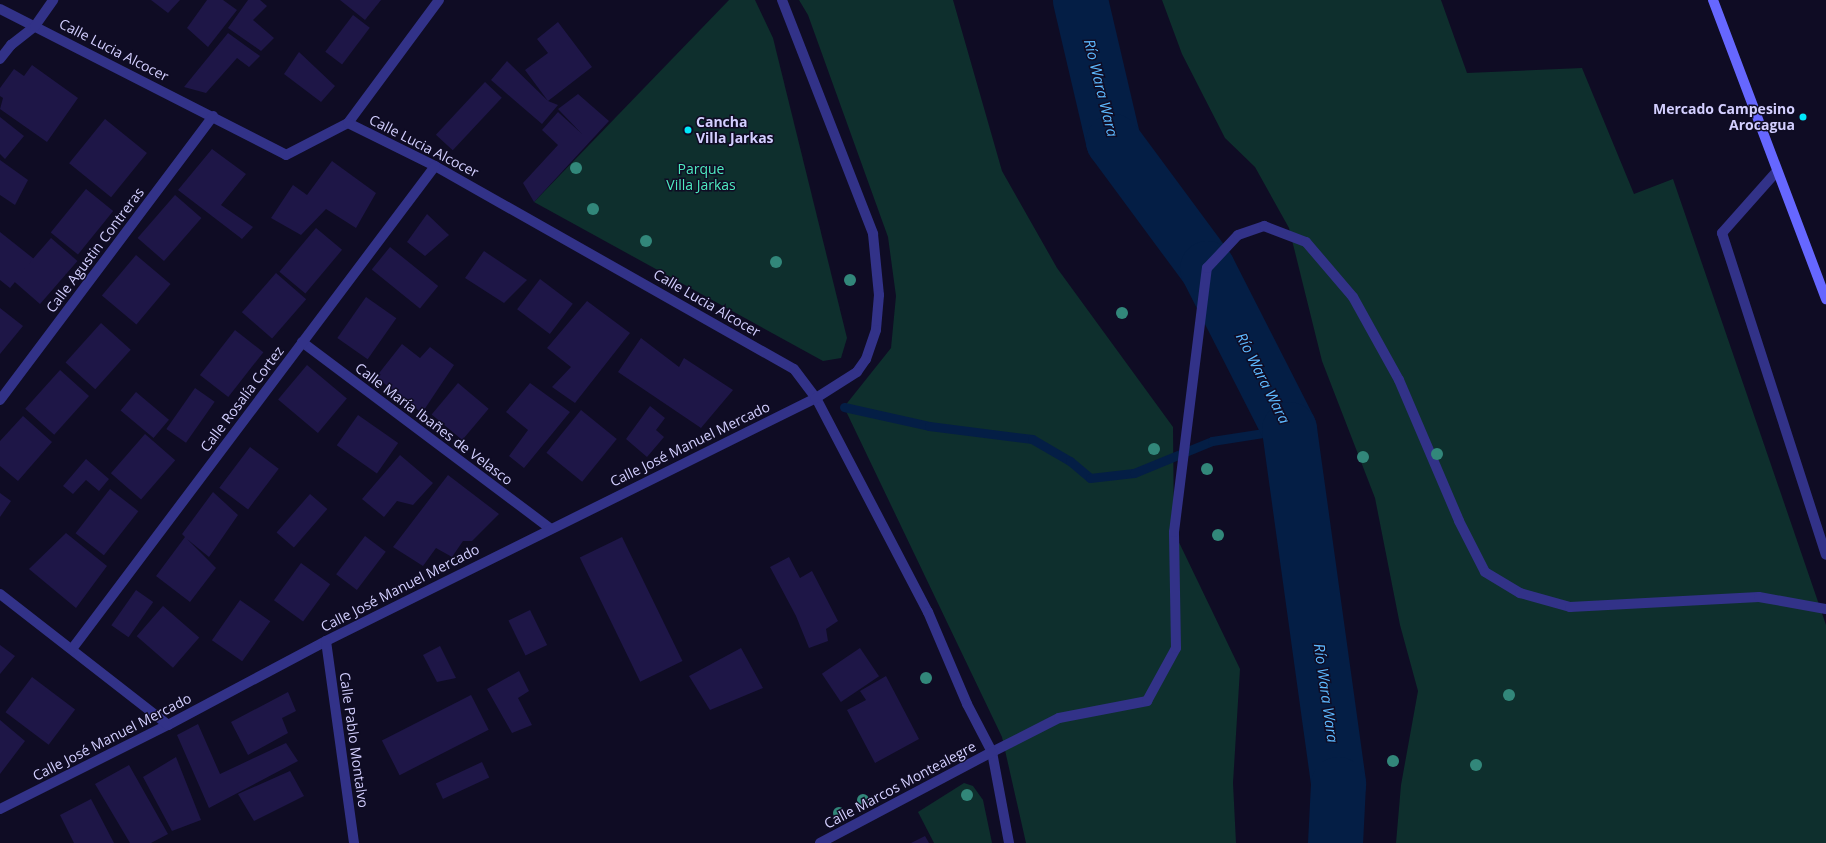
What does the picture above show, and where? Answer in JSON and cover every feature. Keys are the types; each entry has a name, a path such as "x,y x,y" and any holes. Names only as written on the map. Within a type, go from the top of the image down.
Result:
{"street":[{"path":"0,59 11,45 35,26 53,0"},
{"path":"348,123 439,0"},
{"name":"Calle José Manuel Mercado","path":"0,810 168,725 326,641 550,528 816,398 857,372 866,359 876,330 879,295 873,234 782,0"},
{"path":"1713,0 1826,299"},
{"name":"Calle Lucia Alcocer","path":"0,9 213,116 286,155 348,123 435,166 794,369 816,398 928,612 967,704 992,752 1009,843"},
{"name":"Calle Agustin Contreras","path":"0,400 213,116"},
{"name":"Calle Rosalía Cortez","path":"72,649 435,166"},
{"path":"1777,171 1722,233 1826,555"},
{"name":"Calle Marcos Montealegre","path":"820,843 1059,718 1147,701 1176,648 1174,532 1207,268 1238,235 1264,226 1306,242 1353,297 1399,380 1459,521 1486,572 1520,593 1570,607 1759,597 1826,609"},
{"name":"Calle María Ibañes de Velasco","path":"302,342 550,528"},
{"path":"0,594 168,725"},
{"name":"Calle Pablo Montalvo","path":"326,641 354,843"}],"green space":[{"name":"Parque Villa Jarkas","path":"729,0 755,0 773,38 847,338 841,358 823,361 534,202"},
{"path":"799,0 953,0 1002,171 1057,268 1173,427 1174,532 1240,669 1233,783 1236,843 1026,843 1002,737 844,407 891,348 896,296 888,237 808,15"},
{"path":"1162,0 1441,0 1467,73 1582,68 1634,194 1673,179 1826,625 1826,843 1396,843 1401,785 1418,691 1400,625 1375,498 1322,361 1289,228 1255,167 1225,138 1182,54"},
{"path":"964,783 973,786 983,800 992,843 934,843 918,812"}],"building":[{"path":"151,0 180,0 168,13"},
{"path":"207,0 223,0 237,10 208,47 187,28"},
{"path":"248,0 260,0 267,6 253,20 274,38 261,51 228,28"},
{"path":"340,0 381,0 365,20"},
{"path":"353,15 370,28 342,64 325,52"},
{"path":"558,22 592,67 548,101 525,70 548,53 537,39"},
{"path":"228,33 260,56 249,67 237,58 206,93 184,87"},
{"path":"299,52 335,86 321,102 284,74"},
{"path":"507,61 548,101 558,105 542,124 491,80"},
{"path":"32,65 78,98 47,142 0,109 3,98 0,96 0,88 14,69 24,76"},
{"path":"485,82 502,98 453,150 436,135"},
{"path":"578,94 609,121 534,202 523,183 558,145 542,130 558,112 582,134 558,109"},
{"path":"0,117 24,136 5,159 0,154"},
{"path":"105,119 147,153 111,197 69,163"},
{"path":"212,149 246,174 221,205 253,227 242,239 178,190"},
{"path":"0,160 28,180 15,205 0,195"},
{"path":"332,161 376,193 356,228 326,209 301,235 271,218 293,185 307,195"},
{"path":"86,189 113,211 78,255 51,233"},
{"path":"175,195 201,218 164,261 138,238"},
{"path":"427,214 449,235 425,256 407,242"},
{"path":"316,228 342,250 305,294 279,272"},
{"path":"0,232 34,259 10,288 0,280"},
{"path":"51,238 77,261 40,304 14,281"},
{"path":"390,247 438,286 420,309 372,270"},
{"path":"484,251 527,280 504,303 465,278"},
{"path":"136,255 170,284 136,325 102,296"},
{"path":"276,273 306,299 272,338 242,312"},
{"path":"540,279 573,304 550,334 517,309"},
{"path":"366,297 396,318 368,359 337,338"},
{"path":"587,301 630,333 575,403 552,387 571,367 547,348"},
{"path":"0,308 23,326 0,354"},
{"path":"101,323 131,350 95,389 66,362"},
{"path":"235,330 263,352 228,397 200,375"},
{"path":"641,338 679,367 684,358 733,390 701,428 618,372"},
{"path":"402,344 420,358 430,347 454,365 422,413 376,377"},
{"path":"307,365 347,398 318,433 278,399"},
{"path":"60,370 89,396 54,435 25,409"},
{"path":"458,383 489,409 462,440 432,414"},
{"path":"530,383 570,412 524,468 509,456 528,430 506,412"},
{"path":"195,388 215,402 186,443 166,429"},
{"path":"136,392 169,420 154,438 121,410"},
{"path":"650,406 665,418 656,430 664,437 647,457 626,439"},
{"path":"581,410 617,439 582,482 546,453"},
{"path":"358,415 398,443 377,473 337,445"},
{"path":"23,416 52,442 18,481 0,466 0,441"},
{"path":"145,434 175,460 141,499 111,473"},
{"path":"250,447 279,469 248,509 219,488"},
{"path":"400,455 433,483 413,505 397,501 384,517 362,499"},
{"path":"86,459 109,479 99,491 86,480 73,494 63,486"},
{"path":"448,475 499,514 472,541 463,541 452,557 436,548 423,566 393,547"},
{"path":"110,489 138,511 104,555 76,533"},
{"path":"213,492 238,515 209,557 187,539 216,568 190,602 156,576 185,537 182,534"},
{"path":"0,493 11,501 0,517"},
{"path":"310,494 327,509 294,548 277,532"},
{"path":"66,533 107,566 76,608 29,569"},
{"path":"365,536 386,552 357,590 336,574"},
{"path":"622,537 682,661 640,682 580,558"},
{"path":"789,557 800,578 812,571 838,621 826,629 828,641 809,648 796,616 770,567"},
{"path":"301,563 330,584 303,621 274,600"},
{"path":"136,590 153,602 129,637 111,625"},
{"path":"240,600 270,621 242,661 212,640"},
{"path":"163,606 199,637 173,668 137,636"},
{"path":"530,610 547,645 526,656 508,621"},
{"path":"0,645 15,656 0,674"},
{"path":"440,646 456,678 437,682 423,655"},
{"path":"741,648 763,688 710,710 689,676"},
{"path":"860,648 879,676 841,702 822,674"},
{"path":"519,671 529,691 518,698 532,725 512,733 487,689"},
{"path":"886,676 919,739 875,763 847,710 866,700 860,691"},
{"path":"32,677 75,709 49,745 6,712"},
{"path":"288,692 296,711 282,718 288,733 248,755 231,722"},
{"path":"471,695 489,730 400,775 382,740"},
{"path":"0,720 25,741 0,774"},
{"path":"198,724 220,774 286,743 298,761 209,808 177,735"},
{"path":"176,757 201,820 172,831 143,777"},
{"path":"482,762 489,777 443,799 436,784"},
{"path":"129,765 168,834 151,843 130,843 95,784"},
{"path":"290,771 304,796 254,821 238,794"},
{"path":"91,799 114,843 74,843 60,815"},
{"path":"925,836 929,843 911,843"}],"waterway":[{"name":"Río Wara Wara","path":"1080,0 1113,141 1207,268 1289,429 1338,784 1335,843"},
{"path":"844,407 929,426 1032,439 1070,461 1090,478 1134,473 1212,441 1289,429"}],"place":[{"name":"Mercado Campesino Arocagua","path":"1803,117"},
{"name":"Cancha Villa Jarkas","path":"688,130"}]}
